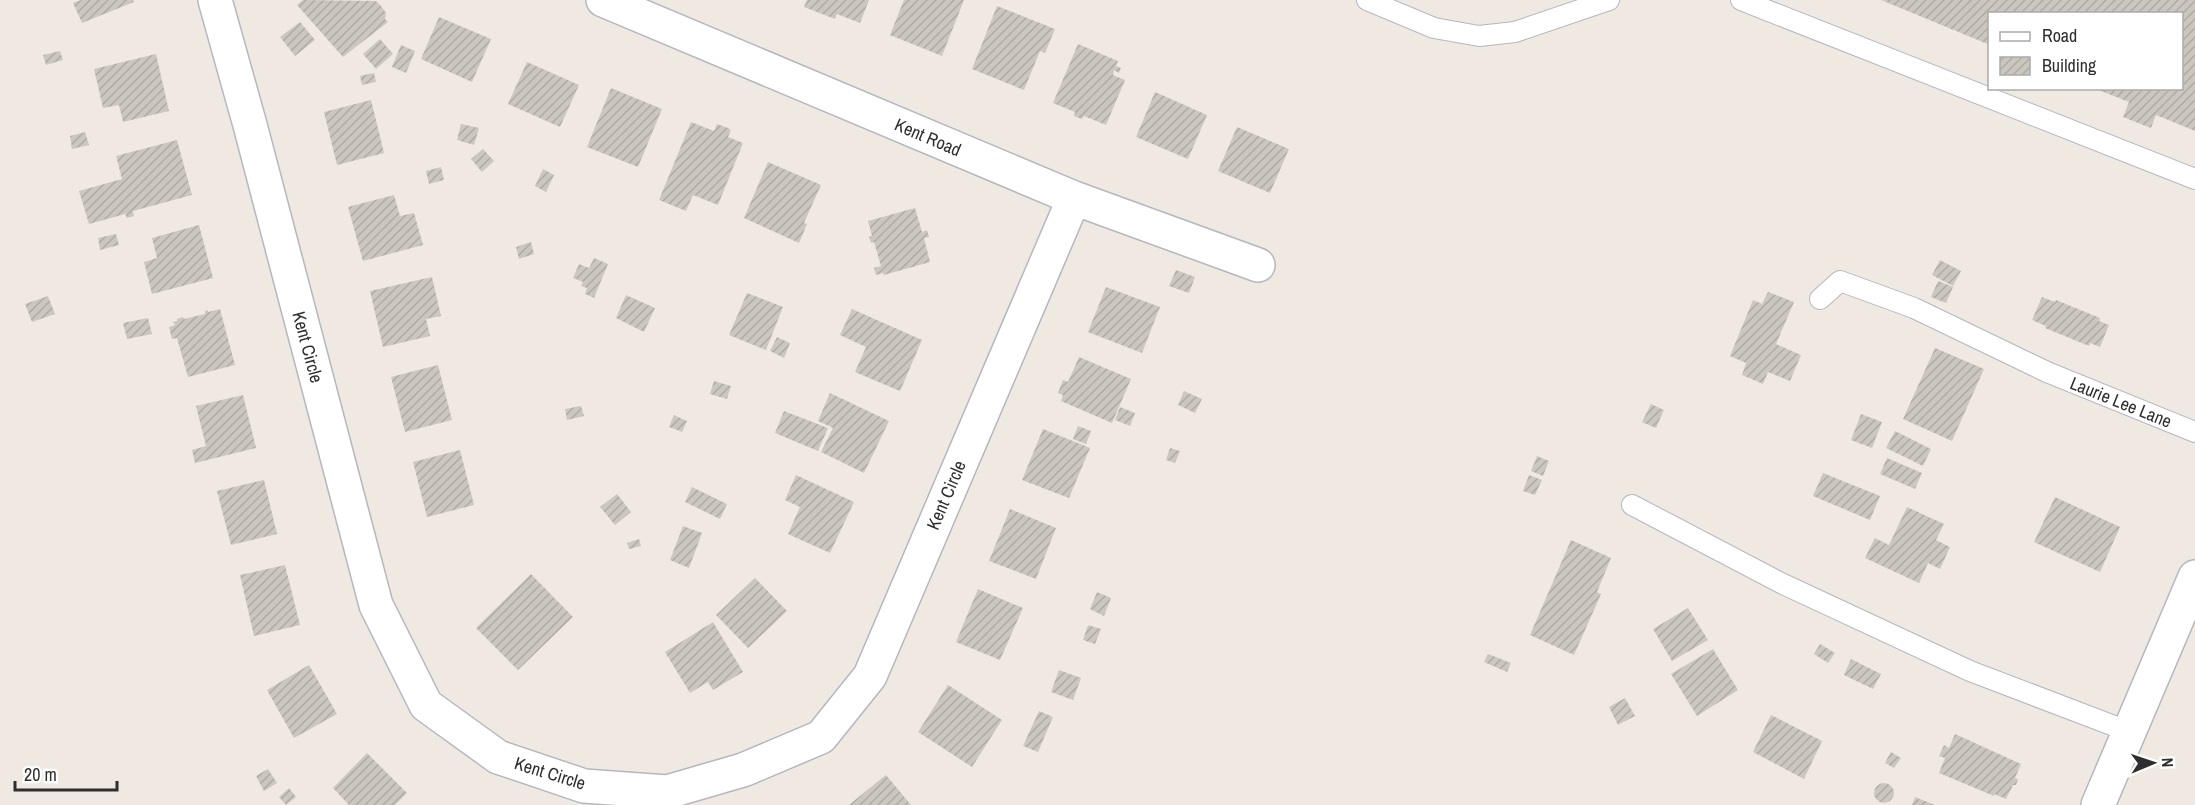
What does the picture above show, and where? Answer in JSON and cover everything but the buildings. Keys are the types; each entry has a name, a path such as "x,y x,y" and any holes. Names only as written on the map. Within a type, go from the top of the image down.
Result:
{"street":[{"name":"Kent Circle","path":"215,0 376,605 426,705 498,757 584,786 667,792 743,770 821,737 870,676 1074,198"},
{"name":"Kent Road","path":"603,0 1074,198 1258,265"},
{"path":"2098,805 2195,577"}],"lane":[{"path":"1366,0 1434,28 1479,36 1515,32 1609,0"},
{"path":"1741,0 2195,179"},
{"name":"Laurie Lee Lane","path":"1820,299 1840,281 1914,308 2047,372 2195,432"},
{"path":"1632,505 1781,583 1970,671 2130,732"}]}
